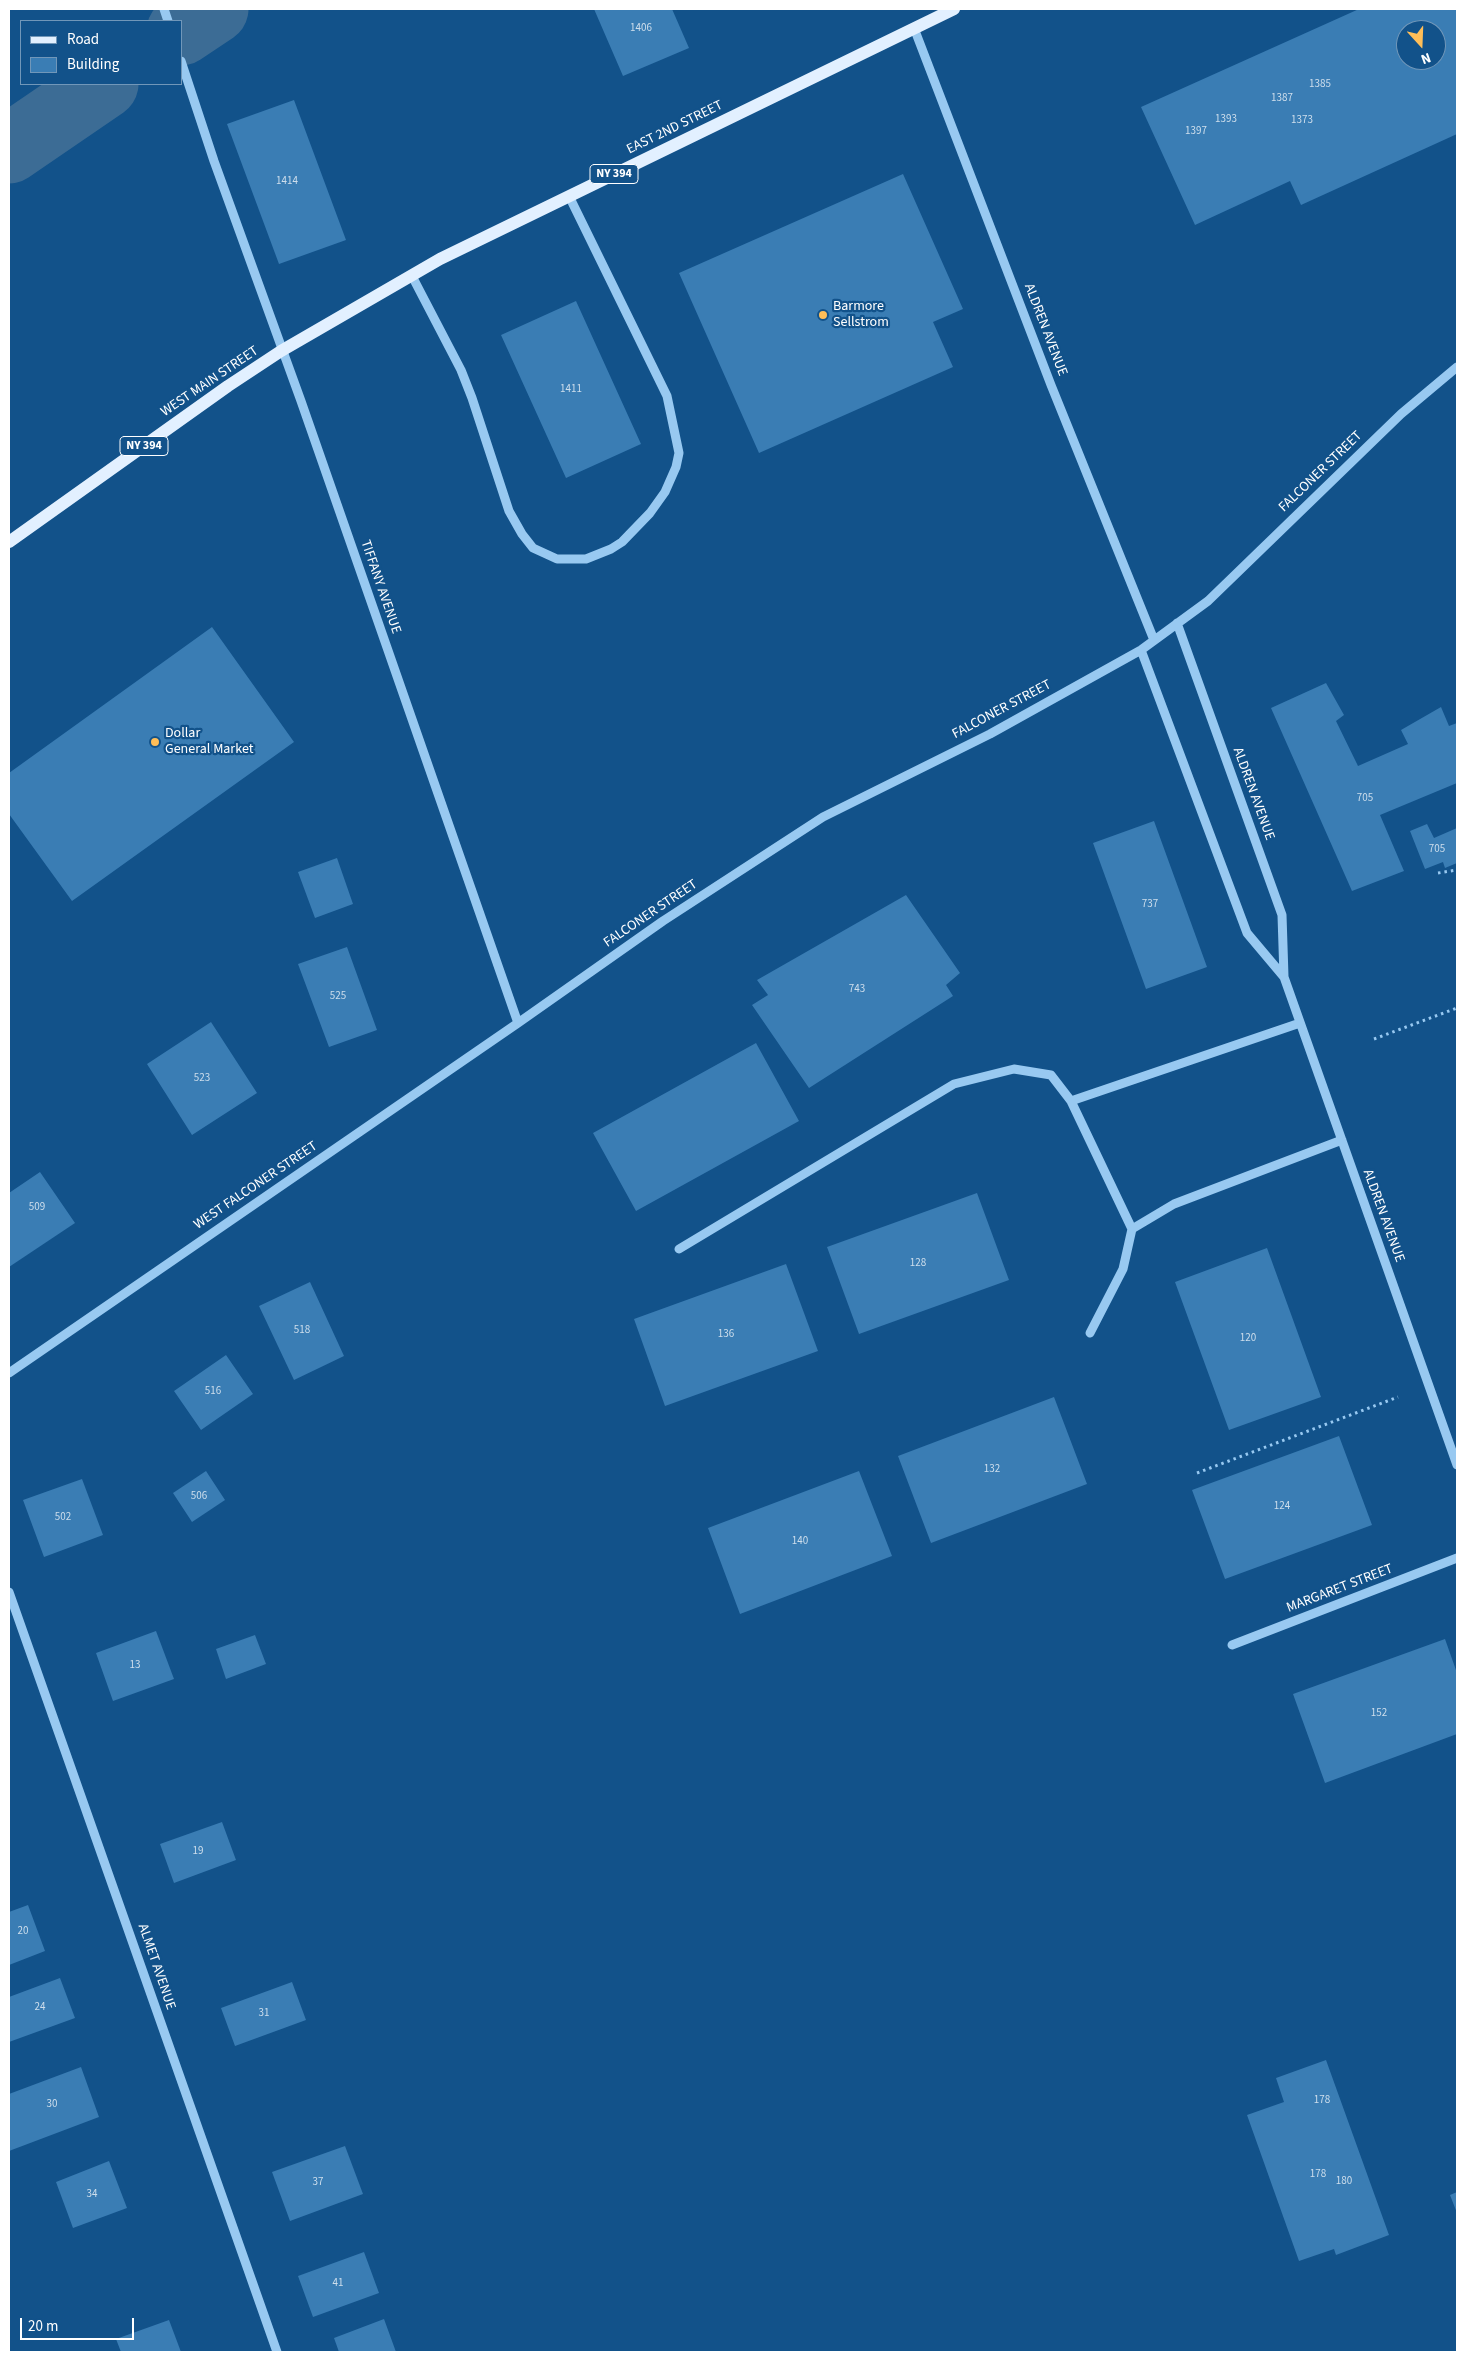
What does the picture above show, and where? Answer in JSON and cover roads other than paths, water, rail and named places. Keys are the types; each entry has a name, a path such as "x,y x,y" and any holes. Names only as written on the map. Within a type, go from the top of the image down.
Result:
{"main road":[{"name":"EAST 2ND STREET","path":"281,352 440,259 954,9"},
{"name":"WEST MAIN STREET","path":"9,542 228,386 281,352"}],"street":[{"name":"ALDREN AVENUE","path":"914,28 1051,385 1154,640"},
{"name":"TIFFANY AVENUE","path":"182,64 214,161 281,352 304,410 518,1023"},
{"path":"412,276 460,370 472,398 509,511 522,534 533,548 558,559 586,559 611,549 622,542 650,513 665,492 676,467 679,453 667,396 569,196"},
{"name":"FALCONER STREET","path":"518,1023 663,921 823,817 990,734 1140,650 1208,601 1401,414 1457,368"},
{"name":"ALDREN AVENUE","path":"1177,623 1282,915 1284,977 1457,1465"},
{"name":"ALDREN AVENUE","path":"1140,650 1246,933 1284,977"},
{"name":"WEST FALCONER STREET","path":"9,1373 518,1023"},
{"path":"1072,1101 1300,1023"},
{"path":"679,1249 954,1084 1014,1069 1042,1073 1051,1075 1072,1101 1132,1229 1123,1268 1090,1333"},
{"path":"1132,1229 1174,1204 1342,1140"},
{"name":"MARGARET STREET","path":"1232,1645 1457,1558"},
{"name":"ALMET AVENUE","path":"9,1592 277,2352"}],"waterway":[{"path":"182,30 214,9"},
{"path":"9,149 103,85"}],"place":[{"name":"Barmore Sellstrom","path":"823,315"},
{"name":"Dollar General Market","path":"155,742"}]}
